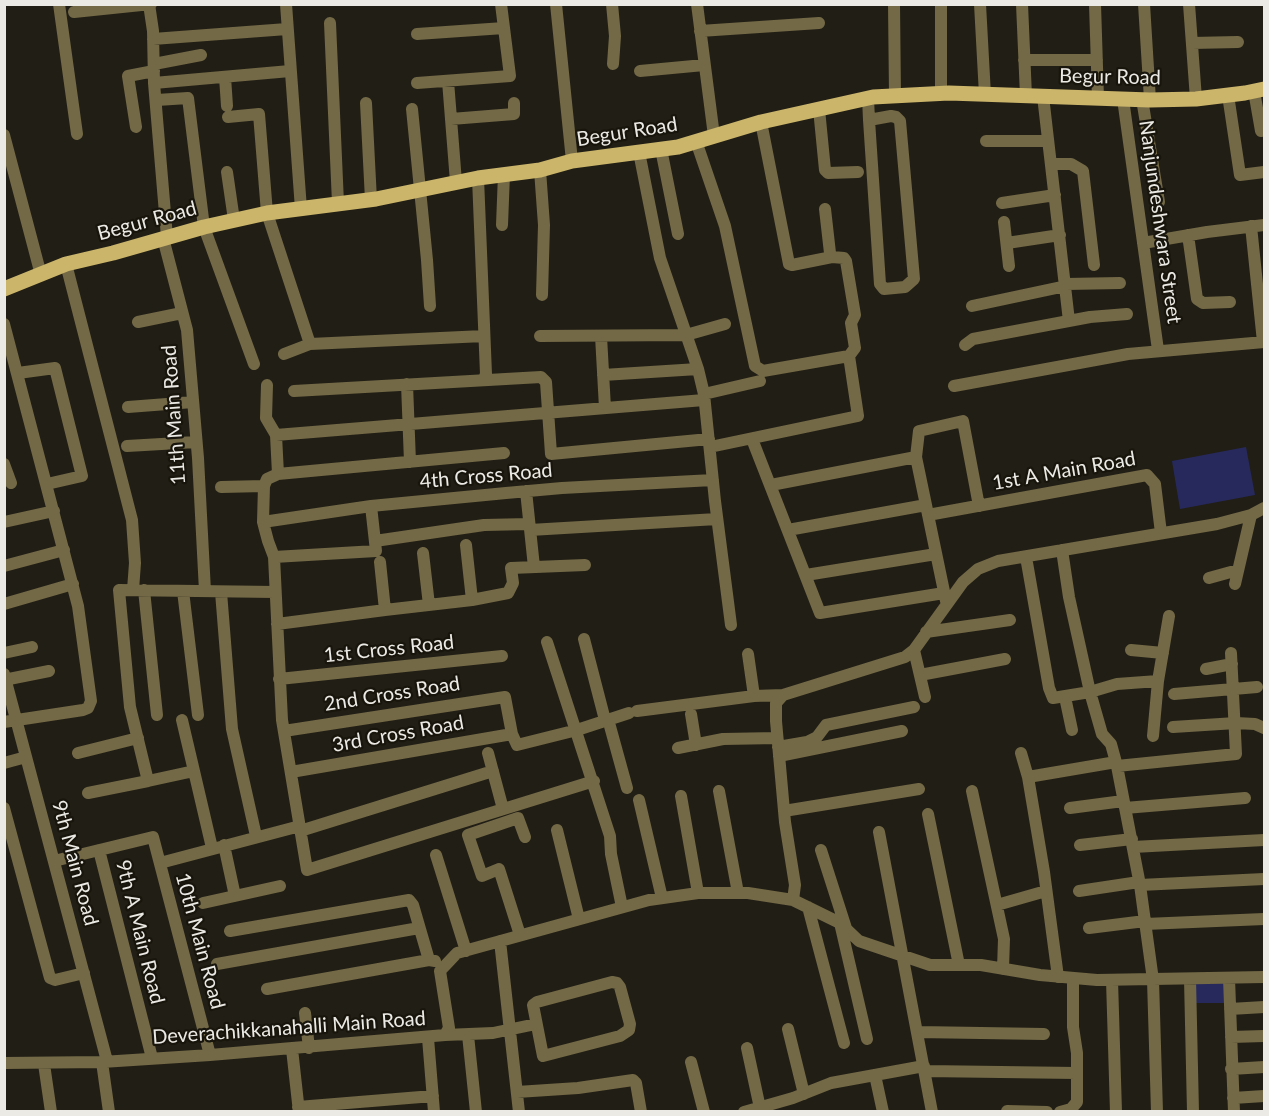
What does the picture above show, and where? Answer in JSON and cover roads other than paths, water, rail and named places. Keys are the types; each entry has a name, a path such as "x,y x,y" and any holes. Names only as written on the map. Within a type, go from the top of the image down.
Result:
{"main road":[{"name":"Begur Road","path":"4,290 66,264 234,220 267,213 371,200 478,178 540,170 572,161 678,147 761,122 872,97 941,94 1146,100 1196,99 1259,90"}],"street":[{"path":"59,4 77,134"},
{"path":"286,4 301,209"},
{"path":"417,83 510,76 501,4"},
{"path":"556,4 572,161"},
{"path":"612,4 615,36 614,64"},
{"path":"697,4 714,136"},
{"path":"894,4 895,96"},
{"path":"940,4 941,94"},
{"path":"980,4 985,95"},
{"path":"1022,4 1026,96"},
{"path":"1095,4 1098,98"},
{"path":"1144,4 1146,100 1159,202"},
{"path":"1189,4 1196,99"},
{"path":"74,12 150,5"},
{"name":"11th Main Road","path":"150,5 165,238 187,330 205,591"},
{"path":"330,23 338,203"},
{"path":"700,32 819,23"},
{"path":"417,34 504,28"},
{"path":"153,39 287,29"},
{"path":"1192,43 1238,42"},
{"path":"154,73 201,55"},
{"path":"1024,60 1097,60"},
{"path":"640,71 704,65"},
{"path":"136,127 128,76 154,73 225,77 290,72"},
{"path":"225,77 227,111 259,114 267,213 310,344"},
{"path":"448,81 456,182"},
{"path":"1259,90 1261,131"},
{"path":"1228,95 1240,175 1264,172"},
{"path":"1042,96 1052,164 1069,321"},
{"path":"872,97 880,284 884,289 905,287 914,279 900,121 891,116 873,119"},
{"path":"157,100 188,98 204,227 254,364"},
{"name":"Nanjundeshwara Street","path":"1123,99 1158,350"},
{"path":"451,119 514,114 513,103"},
{"path":"366,104 371,200"},
{"path":"412,109 428,260 430,306"},
{"path":"819,109 825,170 828,173 858,171"},
{"path":"696,141 724,226 755,366 763,371 849,356 855,348 851,323 855,315 846,261 844,258 832,257 789,264 761,122"},
{"path":"4,135 41,274"},
{"path":"986,141 1048,141"},
{"path":"661,149 678,234"},
{"path":"639,152 660,258 698,369 704,397 731,625"},
{"path":"1052,164 1071,164 1083,171 1094,265"},
{"path":"540,170 544,225 542,295"},
{"path":"227,172 234,220"},
{"path":"502,225 504,174"},
{"path":"478,178 486,375 483,379"},
{"path":"1002,204 1055,195"},
{"path":"825,209 832,257"},
{"path":"1004,222 1009,266"},
{"path":"1143,243 1264,225"},
{"path":"954,386 1128,354 1264,342 1251,226"},
{"path":"1188,235 1197,299 1203,303 1230,302"},
{"path":"1006,243 1060,236"},
{"path":"66,264 132,520 138,590 157,715"},
{"path":"972,306 1066,285 1120,283"},
{"path":"138,322 183,313"},
{"path":"965,345 973,339 1090,317 1127,314"},
{"path":"4,324 13,372 47,484 78,606 90,705 82,710 10,721"},
{"path":"540,336 686,335 725,324"},
{"path":"285,354 310,344 484,336"},
{"path":"601,336 605,408"},
{"path":"294,391 541,377 546,382 551,454 752,439 858,416 849,356"},
{"path":"13,372 55,368 82,476 47,484"},
{"path":"603,375 698,369"},
{"path":"276,435 605,408 704,397 760,381"},
{"path":"408,384 410,462"},
{"path":"267,385 266,418 276,435 278,474"},
{"path":"128,407 193,402"},
{"path":"945,599 916,457 919,431 963,421 979,506"},
{"path":"752,439 820,613 945,599"},
{"path":"128,446 196,442"},
{"path":"504,453 278,474 267,479 264,486 263,522 274,557 279,679 284,731 307,870 594,781"},
{"path":"771,485 916,457"},
{"path":"4,464 11,483"},
{"name":"1st A Main Road","path":"927,510 979,506 1147,475 1155,484 1161,533"},
{"name":"4th Cross Road","path":"263,522 371,506 526,492 713,480"},
{"path":"221,487 264,486"},
{"path":"526,492 534,567"},
{"path":"274,557 376,551 371,506"},
{"path":"512,734 517,746 633,712 754,696 783,695 905,657 914,650 945,599 978,569 998,561 1217,524 1264,508"},
{"path":"788,530 927,510"},
{"path":"4,522 54,511"},
{"path":"1235,584 1251,514"},
{"path":"375,540 484,525 529,527 717,519"},
{"path":"466,545 472,600"},
{"path":"4,566 64,550"},
{"path":"1062,550 1069,597 1090,692 1102,734 1111,744 1140,883 1153,980 1157,1112"},
{"path":"423,553 429,605"},
{"path":"806,576 936,554"},
{"path":"1026,557 1053,698 1090,692 1117,684 1158,681"},
{"path":"380,562 385,609"},
{"path":"277,624 472,600 508,593 513,583 511,568 585,565"},
{"path":"1209,578 1238,570"},
{"path":"4,604 73,584"},
{"path":"148,781 130,707 119,590 275,592"},
{"path":"183,591 198,715"},
{"path":"221,592 232,729 256,836"},
{"path":"1153,736 1158,681 1169,616"},
{"path":"926,632 1010,620"},
{"path":"584,639 627,788"},
{"path":"547,642 610,836 611,854 622,907"},
{"path":"4,653 32,647"},
{"path":"914,650 925,697"},
{"path":"1131,650 1163,653"},
{"path":"748,654 754,696"},
{"name":"1st Cross Road","path":"279,679 502,656"},
{"path":"1028,777 1116,764 1236,753 1231,658 1206,669"},
{"path":"920,675 1005,659"},
{"path":"5,678 49,671"},
{"name":"9th Main Road","path":"5,678 10,721 26,757 84,973 105,1061 109,1112"},
{"path":"1173,694 1257,687"},
{"path":"783,695 776,703 778,747 784,811 795,885 793,900"},
{"name":"2nd Cross Road","path":"284,731 505,696 512,734"},
{"path":"1065,697 1072,730"},
{"path":"778,747 807,742 817,737 826,725 914,707"},
{"path":"691,714 696,745"},
{"path":"182,720 194,771 235,896"},
{"path":"1173,727 1236,723 1255,724 1264,728"},
{"path":"678,748 723,739 778,747 902,731"},
{"name":"3rd Cross Road","path":"291,772 512,734"},
{"path":"78,753 138,738"},
{"path":"488,753 504,809"},
{"path":"1021,753 1028,777 1058,976"},
{"path":"4,763 26,757"},
{"path":"88,793 194,771"},
{"path":"160,863 256,836 300,828 493,771"},
{"path":"784,811 919,789"},
{"path":"719,791 738,893"},
{"path":"972,791 1004,939 1003,969"},
{"path":"681,796 698,893"},
{"path":"1070,808 1245,798"},
{"path":"639,800 662,898"},
{"path":"4,808 51,978 55,980 84,973"},
{"path":"928,814 959,965"},
{"path":"520,935 499,869 482,876 468,835 518,818 525,837"},
{"path":"557,830 579,919"},
{"path":"879,832 932,1112"},
{"name":"10th Main Road","path":"99,850 153,837 210,1055"},
{"path":"1080,845 1264,840"},
{"path":"54,861 99,850"},
{"name":"9th A Main Road","path":"99,850 152,1058"},
{"path":"821,850 843,925 867,1039"},
{"path":"436,855 466,951"},
{"path":"1079,891 1140,883 1264,879"},
{"path":"203,903 280,886"},
{"path":"997,904 1046,891"},
{"path":"267,989 429,960 445,966 457,953 622,907 698,893 738,893 793,900 843,925 859,941 930,965 981,965 1073,978 1112,980 1264,977"},
{"path":"230,931 409,900 413,904 429,960"},
{"path":"808,907 844,1043"},
{"path":"1089,928 1145,923 1264,919"},
{"path":"217,964 419,928"},
{"path":"500,941 519,1112"},
{"name":"Deverachikkanahalli Main Road","path":"4,1063 44,1064 210,1055 445,1035 449,1028 440,971 445,966"},
{"path":"1060,1112 1071,1109 1077,1102 1073,978"},
{"path":"1229,978 1234,1112"},
{"path":"1190,979 1193,1112"},
{"path":"1112,980 1116,1112"},
{"path":"612,982 617,982 620,987 630,1024 629,1030 620,1036 543,1056 536,1024 533,1005 537,1002 612,982"},
{"path":"1230,1009 1264,1007"},
{"path":"305,1013 309,1048"},
{"path":"445,1035 493,1033 536,1024"},
{"path":"788,1029 804,1094"},
{"path":"918,1032 1044,1034"},
{"path":"468,1035 476,1112"},
{"path":"1231,1038 1264,1036"},
{"path":"428,1038 434,1112"},
{"path":"747,1048 760,1108"},
{"path":"292,1049 298,1109 433,1096"},
{"path":"691,1062 704,1112"},
{"path":"44,1064 51,1112"},
{"path":"1231,1069 1264,1067"},
{"path":"744,1112 804,1094 831,1083 924,1069 1076,1073"},
{"path":"875,1075 880,1111"},
{"path":"518,1092 578,1088 633,1080 636,1083 640,1112"},
{"path":"1233,1098 1264,1096"},
{"path":"1007,1111 1047,1112"}]}
